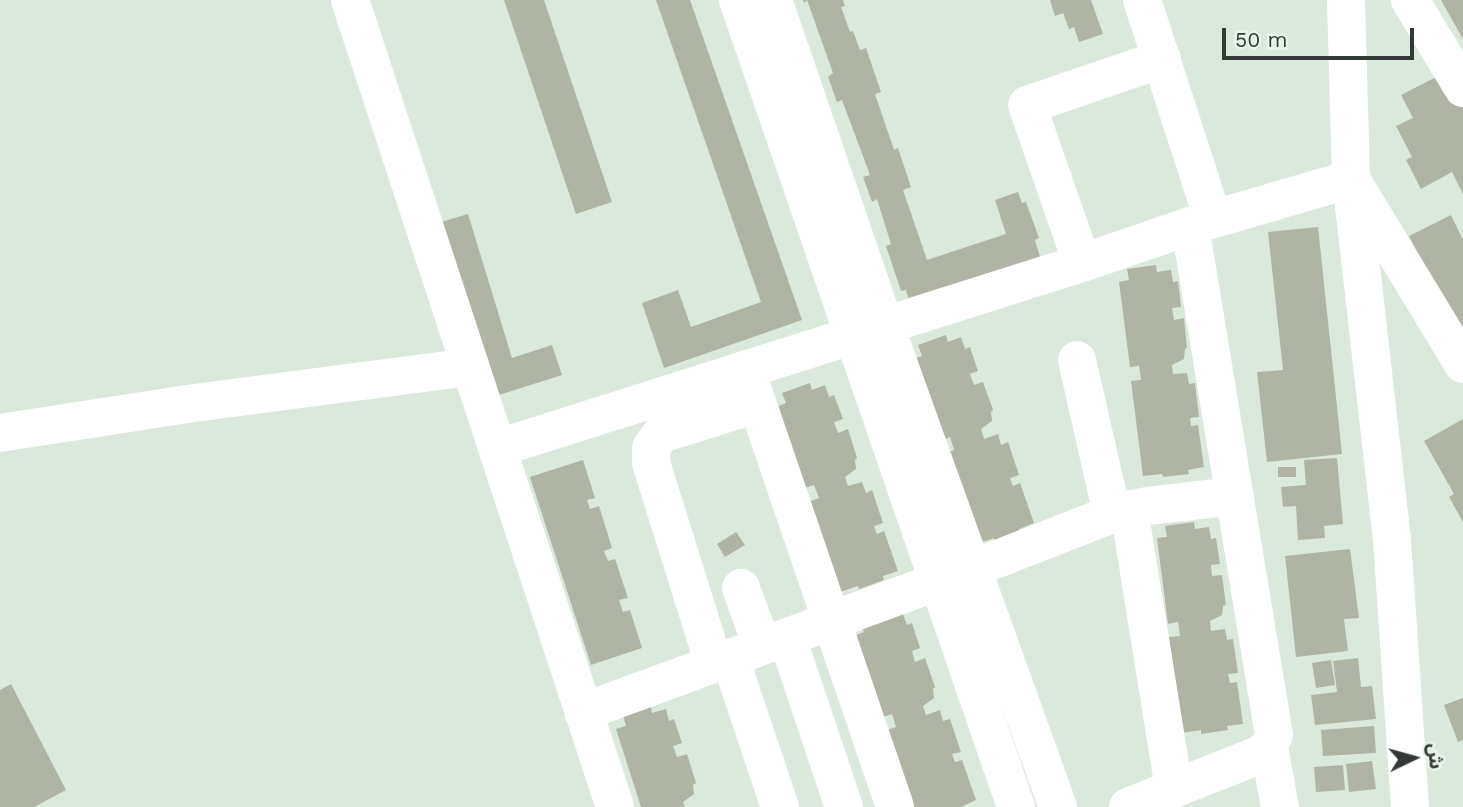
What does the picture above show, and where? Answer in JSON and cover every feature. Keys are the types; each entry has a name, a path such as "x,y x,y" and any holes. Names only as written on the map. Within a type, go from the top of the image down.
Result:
{"street":[{"path":"350,0 615,807"},
{"path":"738,0 868,331 955,576 1058,807"},
{"path":"773,0 868,331"},
{"path":"1128,807 1259,755 1269,747 1274,735 1235,496 1202,223 1162,59 1142,0"},
{"path":"1346,0 1351,179 1392,540 1410,807"},
{"path":"1410,0 1463,88"},
{"path":"1082,263 1027,105 1162,59"},
{"path":"895,807 772,642 650,456 651,448 660,435 745,396 868,331 1202,223 1351,179"},
{"path":"1351,179 1463,364"},
{"path":"1077,360 1121,512 1174,789"},
{"path":"0,433 194,403 470,367"},
{"path":"498,448 745,396"},
{"path":"745,396 772,642 780,807"},
{"path":"583,712 955,576 1121,512 1235,496"},
{"path":"955,576 1016,807"},
{"path":"741,588 772,642 844,807"},
{"path":"1269,747 1280,807"}],"building":[{"path":"504,0 544,0 612,202 576,214"},
{"path":"656,0 690,0 802,320 664,368 642,303 678,290 691,327 761,302"},
{"path":"807,0 843,0 845,6 841,7 850,32 853,31 860,50 866,48 881,92 875,94 894,150 898,148 911,187 903,190 927,260 1006,234 995,200 1018,192 1022,203 1026,202 1039,238 1035,240 1040,257 909,300 906,290 901,291 886,246 891,244 877,199 872,202 863,177 870,175 842,100 837,102 828,77 833,73"},
{"path":"1050,0 1091,0 1103,34 1079,42 1074,27 1069,29 1063,13 1055,16"},
{"path":"1441,0 1463,0 1463,39"},
{"path":"1448,71 1463,99 1463,194 1452,172 1421,189 1406,160 1412,157 1396,126 1413,118 1401,95"},
{"path":"468,214 512,358 552,345 562,375 483,400 428,226"},
{"path":"1451,215 1463,240 1461,341 1409,236"},
{"path":"1318,227 1342,454 1267,462 1257,372 1283,370 1268,232"},
{"path":"1156,265 1157,272 1171,270 1173,282 1178,281 1181,307 1172,308 1174,320 1184,318 1187,348 1184,359 1172,365 1173,374 1187,373 1189,384 1195,383 1199,417 1190,418 1191,426 1198,425 1204,467 1188,470 1189,474 1163,477 1162,474 1143,476 1131,381 1141,380 1139,366 1130,367 1119,282 1129,280 1127,269"},
{"path":"946,335 948,342 961,337 965,349 970,347 978,371 970,374 974,385 983,382 993,410 992,421 981,429 984,439 998,434 1001,445 1008,442 1019,475 1010,478 1013,486 1020,483 1034,523 995,542 994,538 976,544 944,454 954,450 950,437 941,441 912,359 922,356 918,345"},
{"path":"810,383 812,390 825,385 829,397 834,395 843,419 834,422 838,433 848,429 857,458 856,469 845,477 848,486 862,482 866,493 872,490 883,523 874,526 877,534 884,531 898,571 883,576 884,580 859,589 858,586 840,592 808,502 819,498 814,485 805,488 776,407 786,403 782,393"},
{"path":"1463,419 1463,522 1449,497 1454,494 1424,441"},
{"path":"1337,458 1343,524 1324,526 1325,538 1298,540 1296,506 1283,507 1281,487 1306,485 1304,460"},
{"path":"583,460 595,498 587,500 590,509 599,506 612,548 604,551 608,561 615,559 628,598 619,600 623,612 630,610 642,648 591,665 530,477"},
{"path":"1278,467 1296,467 1296,477 1278,477"},
{"path":"1194,522 1195,529 1209,527 1211,539 1216,538 1220,564 1211,565 1212,576 1222,575 1226,605 1223,606 1222,615 1210,621 1211,631 1225,629 1227,640 1233,639 1238,673 1228,674 1230,683 1237,682 1243,724 1227,726 1228,730 1201,734 1201,730 1182,733 1169,637 1180,636 1178,622 1168,624 1157,538 1167,537 1165,526"},
{"path":"736,532 745,545 725,557 717,544"},
{"path":"1350,549 1359,618 1344,619 1348,651 1296,657 1285,556"},
{"path":"903,614 907,625 912,623 920,648 912,651 915,662 925,658 935,687 934,698 923,706 926,715 940,710 943,721 950,719 961,752 952,754 955,762 962,760 976,800 961,807 913,807 886,730 896,727 892,714 883,717 854,636 864,632 860,622"},
{"path":"1358,658 1361,687 1372,686 1376,719 1315,725 1311,695 1337,692 1333,661"},
{"path":"1331,660 1335,685 1316,688 1312,663"},
{"path":"11,684 66,790 34,807 0,807 0,690"},
{"path":"1463,698 1463,740 1458,742 1444,705"},
{"path":"651,707 652,713 666,709 669,721 674,719 682,743 673,746 677,757 687,754 696,783 693,785 694,794 683,802 685,807 641,807 616,729 626,726 623,715"},
{"path":"1374,726 1376,753 1323,756 1321,730"},
{"path":"1372,761 1376,789 1349,792 1346,764"},
{"path":"1343,765 1345,790 1316,792 1314,767"}]}
